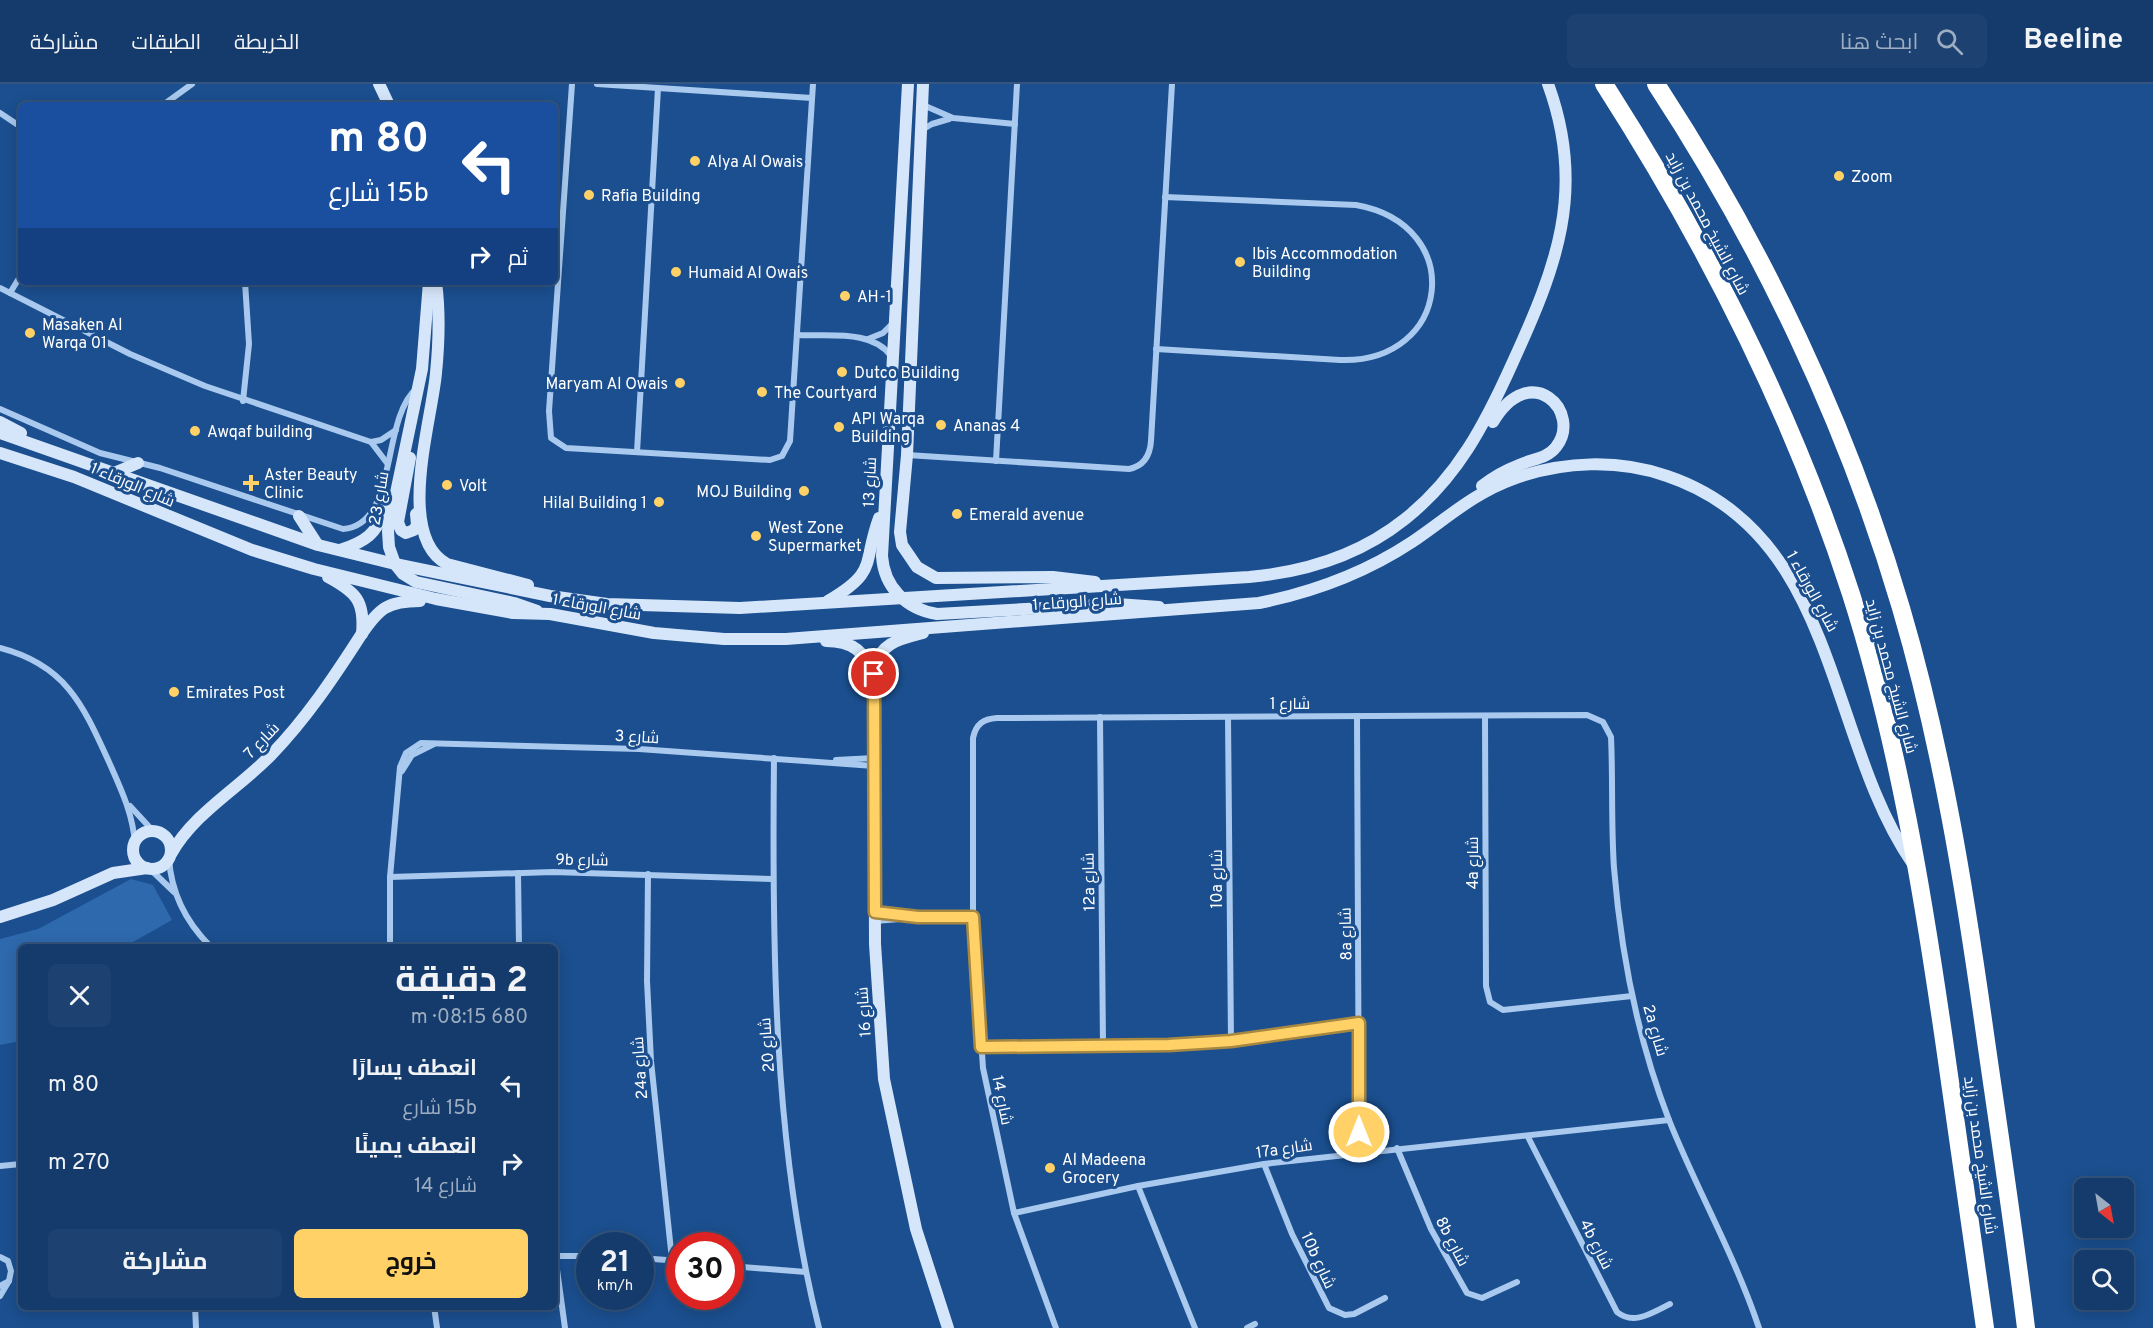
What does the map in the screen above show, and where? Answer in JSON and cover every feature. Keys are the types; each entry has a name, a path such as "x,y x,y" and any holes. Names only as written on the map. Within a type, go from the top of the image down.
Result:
{"highway":[{"name":"شارع الشيخ محمد بن زايد","path":"1604,84 1652,160 1723,290 1757,359 1806,470 1851,594 1871,662 1918,870 1933,957 1985,1328"},
{"name":"شارع الشيخ محمد بن زايد","path":"1656,84 1731,207 1808,362 1857,482 1901,607 1931,724 1960,863 2026,1328"}],"street":[{"path":"167,102 192,84"},
{"path":"380,84 388,102"},
{"path":"572,84 549,432 554,441 566,448 770,460 782,456 790,441 813,84"},
{"path":"597,84 812,98"},
{"name":"شارع 13","path":"900,597 888,580 883,562 908,84"},
{"name":"شارع 13","path":"923,84 907,455 900,538 908,557 923,572 943,579 1053,577 1114,586"},
{"path":"996,461 1017,84"},
{"path":"907,455 1136,468 1146,460 1150,451 1172,84"},
{"name":"شارع الورقاء 1","path":"0,433 318,545 395,564 550,596 631,606 679,608 824,603 1266,576 1320,563 1355,550 1388,531 1424,503 1454,471 1476,439 1541,302 1558,250 1564,205 1564,160 1560,124 1548,84"},
{"path":"637,452 658,88"},
{"path":"173,98 175,102"},
{"path":"921,104 953,118 1015,124"},
{"path":"0,113 18,125"},
{"path":"920,131 932,124 953,118"},
{"path":"1156,349 1359,361 1378,357 1395,349 1421,322 1429,305 1433,285 1431,267 1418,239 1395,218 1377,209 1356,205 1165,197"},
{"path":"10,293 18,280"},
{"path":"243,401 249,344 245,285"},
{"name":"شارع 23","path":"395,564 389,547 388,531 419,387 426,343 429,285"},
{"path":"412,418 408,469 398,522 401,530 406,533 414,530 417,525 414,496 421,468 436,372 438,312 436,285"},
{"path":"0,288 130,354 243,401 371,442 385,438 396,430"},
{"path":"868,339 883,333 894,321"},
{"path":"798,336 868,339 883,346 893,360"},
{"path":"0,410 88,449 138,463 338,529 360,525 375,509 404,403 419,387"},
{"path":"1454,471 1477,446 1510,399 1523,393 1536,393 1549,398 1558,408 1563,420 1563,434 1552,451 1500,474 1471,498"},
{"path":"0,422 53,451"},
{"path":"371,442 387,464"},
{"name":"شارع الورقاء 1","path":"0,453 74,477 224,540 314,569 436,599 513,613 541,613 654,633 724,639 786,639 1258,603 1299,594 1338,581 1394,553 1471,498 1507,481 1546,470 1610,465 1643,469 1674,478 1704,492 1737,515 1780,562 1809,613 1828,654 1878,799 1899,843 1918,870"},
{"path":"114,473 138,463"},
{"path":"421,468 420,498 424,533 428,546 436,556 453,566 519,582 550,596"},
{"path":"340,550 360,544 374,533 397,482"},
{"path":"824,603 851,586 866,569 878,522 885,506"},
{"path":"299,516 318,545"},
{"path":"395,564 409,578 423,585 514,603 541,613"},
{"path":"314,569 355,594 362,612 362,635"},
{"path":"900,597 921,611 937,615 1117,604 1140,604 1174,611"},
{"name":"شارع 7","path":"170,856 190,826 230,793 283,742 324,691 374,617 389,605 400,601 436,599"},
{"name":"شارع 16","path":"944,627 899,639 886,646 876,662 873,685 875,916 883,1067 891,1117 915,1225 948,1328"},
{"name":"شارع 16","path":"786,639 841,641 851,645 866,659 873,685"},
{"path":"0,648 42,666 70,689 90,719 126,801 136,860 175,893"},
{"name":"8a شارع","path":"1357,716 1359,1152"},
{"name":"4a شارع","path":"1485,716 1486,986 1490,1002 1496,1008 1503,1010 1632,996"},
{"name":"شارع 1","path":"978,725 983,721 997,718 1100,717 1587,716 1603,722"},
{"name":"12a شارع","path":"1100,717 1103,1046"},
{"name":"10a شارع","path":"1228,717 1231,1041"},
{"name":"2a شارع","path":"1603,722 1611,736 1614,866 1622,942 1632,996 1669,1120 1734,1263 1759,1328"},
{"name":"شارع 14","path":"978,725 973,738 973,917 985,1082 1014,1213 1056,1328"},
{"name":"شارع 3","path":"390,877 401,762 409,750 421,743 639,749 874,762"},
{"name":"شارع 20","path":"774,758 773,879 782,1077 795,1207 806,1272 819,1328"},
{"path":"126,801 155,832 168,840 175,893 190,922 208,944"},
{"name":"شارع 7","path":"155,832 190,826"},
{"path":"113,873 144,833 155,832"},
{"path":"0,917 53,900 113,873 163,866 170,856"},
{"path":"518,873 519,944"},
{"name":"9b شارع","path":"390,877 518,873 648,874 773,879"},
{"name":"24a شارع","path":"648,874 647,981 651,1061 669,1232"},
{"path":"390,877 390,944"},
{"path":"875,916 973,917"},
{"path":"981,1047 1103,1046 1231,1041 1359,1023"},
{"name":"17a شارع","path":"1014,1213 1138,1186 1264,1164 1669,1120"},
{"name":"4b شارع","path":"1528,1137 1617,1312 1623,1317 1639,1319 1670,1304"},
{"name":"8b شارع","path":"1397,1148 1427,1220 1467,1293 1482,1298 1518,1282"},
{"path":"0,1166 18,1164"},
{"name":"10b شارع","path":"1264,1164 1292,1234 1329,1308 1345,1315 1354,1314 1385,1298"},
{"path":"1138,1186 1195,1328"},
{"path":"558,1256 576,1256"},
{"path":"0,1257 5,1258 10,1266 9,1281 0,1296"},
{"path":"744,1267 806,1272"},
{"path":"558,1278 565,1328"},
{"path":"0,1286 9,1281"},
{"path":"195,1310 196,1328"},
{"path":"435,1310 437,1328"},
{"path":"1247,1328 1256,1324"}],"shaded area":[{"path":"131,879 153,885 172,920 130,944 18,944 18,1042 0,1045 0,939 38,929"}],"place":[{"name":"Alya Al Owais","path":"695,161"},
{"name":"Zoom","path":"1839,176"},
{"name":"Rafia Building","path":"589,195"},
{"name":"Ibis Accommodation Building","path":"1240,262"},
{"name":"Humaid Al Owais","path":"676,272"},
{"name":"AH-1","path":"845,296"},
{"name":"Masaken Al Warqa 01","path":"30,333"},
{"name":"Dutco Building","path":"842,372"},
{"name":"Maryam Al Owais","path":"680,383"},
{"name":"The Courtyard","path":"762,392"},
{"name":"Ananas 4","path":"941,425"},
{"name":"API Warqa Building","path":"839,427"},
{"name":"Awqaf building","path":"195,431"},
{"name":"Aster Beauty Clinic","path":"251,483"},
{"name":"Volt","path":"447,485"},
{"name":"MOJ Building","path":"804,491"},
{"name":"Hilal Building 1","path":"659,502"},
{"name":"Emerald avenue","path":"957,514"},
{"name":"West Zone Supermarket","path":"756,536"},
{"name":"Emirates Post","path":"174,692"},
{"name":"Al Madeena Grocery","path":"1050,1168"}],"route":[{"path":"874,674 875,912 918,917 973,917 981,1047 1169,1045 1231,1041 1359,1023 1359,1132"}]}
